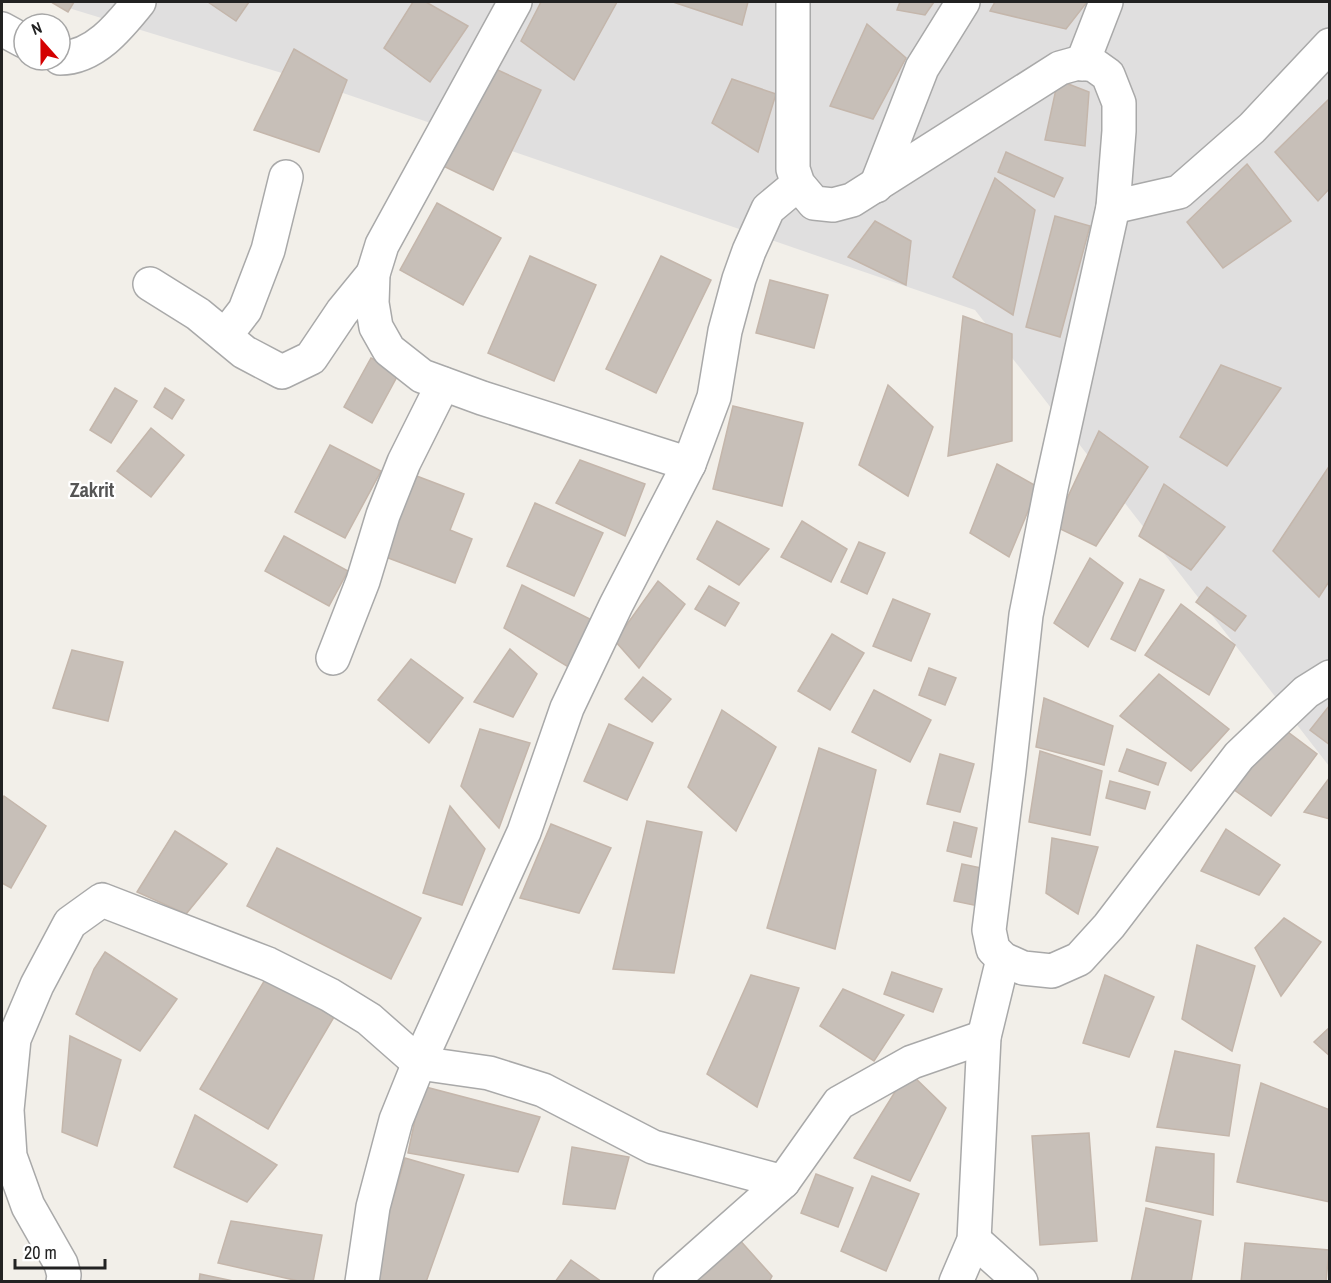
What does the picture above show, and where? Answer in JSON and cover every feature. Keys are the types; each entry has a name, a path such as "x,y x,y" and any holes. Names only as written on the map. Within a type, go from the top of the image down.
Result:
{"street":[{"path":"72,57 81,56 92,50 139,2"},
{"path":"515,2 382,245 373,274 372,303 376,327 389,350 422,376 482,398 689,464"},
{"path":"793,2 794,169 798,184 814,203 833,205 852,200 1060,68 1082,64 1094,65 1108,75 1119,103 1113,207 1051,488 1026,615 988,930 993,949 1003,959 1023,968 1052,971 1079,959 1109,926 1239,756 1306,692 1329,677"},
{"path":"876,186 922,68 963,2"},
{"path":"1082,64 1106,2"},
{"path":"1113,207 1179,192 1324,61"},
{"path":"225,336 245,310 268,250 286,177"},
{"path":"362,1281 376,1196 396,1120 419,1063 524,832 567,708 616,605 689,464 714,397 725,331 749,251 768,209 798,184"},
{"path":"150,284 198,314 244,352 282,372 311,358 342,312 373,274"},
{"path":"333,658 363,580 382,515 404,462 443,384"},
{"path":"63,1281 61,1264 28,1206 10,1156 7,1110 14,1039 37,985 70,923 102,900 268,964 330,995 369,1020 419,1063 489,1072 543,1090 653,1147 783,1182"},
{"path":"956,1281 974,1240 984,1037 1003,959"},
{"path":"670,1281 783,1182 839,1103 912,1062 984,1037"},
{"path":"974,1240 1021,1281"}],"shaded area":[{"path":"49,2 1329,2 1329,766 975,310 308,81"}],"building":[{"path":"51,2 74,2 68,12"},
{"path":"208,2 249,2 236,21"},
{"path":"413,2 426,2 468,26 430,82 384,48"},
{"path":"541,2 617,2 574,80 521,41"},
{"path":"673,2 748,2 742,25"},
{"path":"900,2 934,2 925,15 897,10"},
{"path":"995,2 1087,2 1066,29 990,11"},
{"path":"867,24 906,58 873,119 830,106"},
{"path":"294,49 347,80 319,152 254,130"},
{"path":"489,66 541,90 493,190 441,165"},
{"path":"732,79 776,94 758,152 712,123"},
{"path":"1058,80 1089,92 1085,146 1045,140"},
{"path":"1330,98 1330,188 1318,201 1275,152"},
{"path":"1006,152 1063,178 1054,197 998,172"},
{"path":"1247,164 1291,221 1223,268 1187,222"},
{"path":"995,178 1035,210 1013,315 953,277"},
{"path":"437,203 501,238 463,305 400,270"},
{"path":"1055,216 1090,226 1060,337 1026,327"},
{"path":"875,221 911,241 906,285 848,257"},
{"path":"530,256 596,285 554,381 488,353"},
{"path":"661,256 711,280 656,393 606,369"},
{"path":"770,280 828,295 814,348 756,333"},
{"path":"963,316 1012,334 1012,441 948,456"},
{"path":"371,358 399,373 372,423 344,407"},
{"path":"1221,365 1281,388 1227,466 1180,437"},
{"path":"888,385 933,427 908,496 859,465"},
{"path":"115,388 137,401 111,443 90,430"},
{"path":"165,388 184,400 172,419 154,407"},
{"path":"733,406 803,423 782,506 713,489"},
{"path":"151,428 184,455 151,497 117,471"},
{"path":"1099,431 1148,467 1096,546 1054,526"},
{"path":"330,445 381,471 345,538 295,512"},
{"path":"580,460 645,484 625,536 556,503"},
{"path":"997,464 1038,487 1009,557 970,533"},
{"path":"1330,465 1330,580 1319,597 1273,551"},
{"path":"414,475 464,494 450,530 472,539 455,583 383,556"},
{"path":"1164,484 1225,527 1191,570 1139,536"},
{"path":"535,503 603,533 574,596 507,566"},
{"path":"717,521 769,549 739,585 697,559"},
{"path":"802,521 847,549 831,582 781,557"},
{"path":"284,536 348,571 329,606 265,571"},
{"path":"859,542 885,553 867,594 841,582"},
{"path":"1090,558 1123,583 1088,647 1054,623"},
{"path":"1140,579 1164,590 1135,651 1111,639"},
{"path":"658,581 685,604 639,668 615,641"},
{"path":"522,585 592,620 570,668 504,628"},
{"path":"709,586 739,603 725,626 695,609"},
{"path":"1207,587 1246,616 1235,631 1196,602"},
{"path":"893,599 930,614 911,661 873,646"},
{"path":"1181,604 1235,645 1209,695 1145,655"},
{"path":"832,634 864,653 830,710 798,691"},
{"path":"510,649 537,674 513,717 474,702"},
{"path":"72,650 123,662 108,721 53,708"},
{"path":"411,659 463,698 429,743 378,700"},
{"path":"929,668 956,678 945,705 919,695"},
{"path":"1159,674 1229,729 1191,771 1120,716"},
{"path":"643,677 671,699 652,722 625,699"},
{"path":"874,690 931,720 910,762 852,732"},
{"path":"1044,698 1113,726 1104,765 1036,747"},
{"path":"1330,705 1330,745 1310,730"},
{"path":"722,710 776,747 736,831 688,787"},
{"path":"609,724 653,743 627,800 584,781"},
{"path":"1280,726 1317,754 1271,816 1233,789"},
{"path":"480,729 530,743 499,828 461,786"},
{"path":"819,748 876,770 835,949 767,928"},
{"path":"1127,749 1166,763 1158,785 1119,771"},
{"path":"1040,751 1102,771 1090,835 1029,822"},
{"path":"940,754 974,764 960,812 927,804"},
{"path":"1330,777 1330,819 1304,812"},
{"path":"1110,781 1150,792 1145,809 1106,798"},
{"path":"4,796 46,826 11,888 2,883 2,800"},
{"path":"450,806 485,849 462,905 423,893"},
{"path":"647,821 702,832 674,973 613,969"},
{"path":"954,822 977,828 971,857 947,851"},
{"path":"551,824 611,848 579,913 520,898"},
{"path":"1226,829 1280,865 1259,895 1201,871"},
{"path":"175,831 227,864 186,914 137,892"},
{"path":"1052,838 1098,847 1078,914 1046,893"},
{"path":"277,848 421,918 391,979 247,906"},
{"path":"962,864 991,870 984,907 954,901"},
{"path":"1284,918 1321,942 1281,996 1255,948"},
{"path":"1197,945 1255,966 1232,1051 1182,1019"},
{"path":"105,952 177,999 140,1051 76,1014 94,969"},
{"path":"892,972 942,989 933,1012 884,994"},
{"path":"751,975 799,988 757,1107 707,1074"},
{"path":"1105,975 1154,997 1129,1057 1083,1043"},
{"path":"266,978 334,1017 268,1129 200,1089"},
{"path":"843,989 904,1015 874,1061 820,1026"},
{"path":"1330,1027 1330,1056 1314,1042"},
{"path":"70,1036 121,1060 97,1146 62,1132"},
{"path":"1175,1051 1240,1065 1229,1136 1157,1127"},
{"path":"908,1071 946,1108 910,1181 854,1158"},
{"path":"1261,1083 1330,1110 1330,1202 1237,1182"},
{"path":"422,1086 540,1117 518,1172 408,1153"},
{"path":"195,1115 277,1165 247,1202 174,1167"},
{"path":"1089,1133 1097,1241 1040,1245 1032,1136"},
{"path":"572,1147 629,1157 615,1209 563,1204"},
{"path":"1156,1147 1214,1154 1213,1215 1146,1201"},
{"path":"405,1158 464,1175 426,1282 369,1282"},
{"path":"816,1174 853,1188 838,1227 801,1213"},
{"path":"872,1176 919,1194 886,1271 841,1251"},
{"path":"1146,1208 1201,1221 1191,1282 1131,1282"},
{"path":"231,1221 322,1235 313,1282 303,1282 218,1263"},
{"path":"737,1237 772,1276 769,1282 695,1282"},
{"path":"1245,1243 1329,1250 1326,1282 1241,1282"},
{"path":"571,1260 602,1282 555,1282"},
{"path":"200,1274 238,1282 199,1282"}],"district":[{"name":"Zakrit","path":"92,490"}]}
